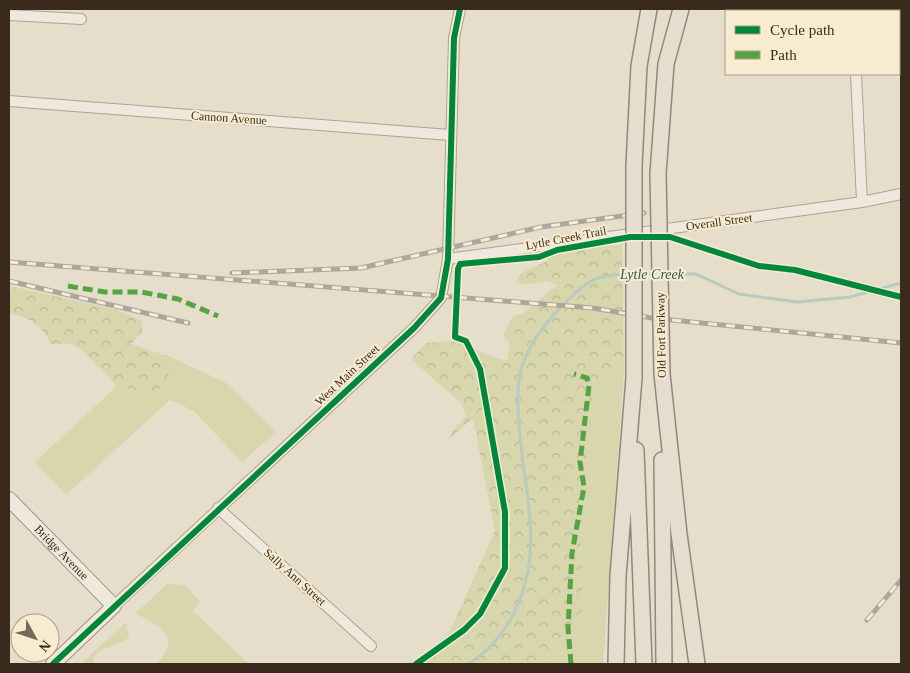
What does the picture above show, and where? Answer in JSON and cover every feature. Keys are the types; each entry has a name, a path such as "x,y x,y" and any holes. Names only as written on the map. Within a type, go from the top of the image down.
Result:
{"main road":[{"path":"644,664 634,378 634,166 639,66 649,9"},
{"name":"Old Fort Parkway","path":"664,664 662,374 658,174 666,64 681,9"},
{"path":"662,374 679,534 697,664"},
{"path":"616,664 618,576 634,378"}],"street":[{"name":"West Main Street","path":"52,664 414,328 441,298 448,259 454,38 460,9"},
{"path":"9,15 81,19"},
{"path":"856,75 862,202"},
{"name":"Cannon Avenue","path":"9,101 450,135"},
{"name":"Overall Street","path":"448,259 862,202 901,194"},
{"name":"Bridge Avenue","path":"9,499 114,606"},
{"name":"Sally Ann Street","path":"218,508 371,646"}],"green space":[{"path":"598,233 613,246 622,244 624,370 594,381 581,537 583,611 543,661 535,664 407,664 435,646 450,631 495,531 473,418 448,440 451,433 466,416 461,403 411,359 426,343 448,341 462,343 496,358 507,360 510,343 503,335 513,316 522,314 557,285 547,281 523,285 518,281 520,274 547,261 566,237"},
{"path":"9,286 117,310 142,321 142,332 131,344 171,357 170,372 166,380 156,392 138,391 117,386 82,350 71,344 51,344 43,331 34,323 23,317 9,314"},
{"path":"171,357 226,383 276,432 242,462 194,411 170,400 66,495 35,462 117,386 138,391 171,369"},
{"path":"624,370 603,664 535,664 543,661 583,611 581,537 594,380"},
{"path":"167,584 185,585 200,602 193,611 249,664 156,664 168,646 168,639 159,628 136,613"},
{"path":"126,622 129,638 100,651 94,657 94,664 81,664"}],"waterway":[{"name":"Lytle Creek","path":"467,664 487,650 509,622 523,591 529,568 530,522 518,403 519,380 525,358 544,326 578,290 592,281 608,275 630,274"},
{"name":"Lytle Creek","path":"639,274 655,274"},
{"name":"Lytle Creek","path":"664,274 696,274 739,294 797,302 850,297 901,283"}],"railway":[{"path":"232,273 361,268 541,227 644,213"},
{"path":"9,262 593,308 652,318 901,343"},
{"path":"9,281 188,323"},
{"path":"867,620 901,580"}],"marked path":[{"path":"68,286 105,292 141,292 178,299 218,316"},
{"path":"571,664 568,628 572,553 584,487 580,462 589,386 587,378 574,374"}],"cycle path":[{"path":"53,664 414,328 441,298 448,259 454,38 460,9"},
{"name":"Lytle Creek Trail","path":"416,664 464,630 480,614 505,568 505,512 480,369 466,341 455,337 458,269 460,264 539,257 557,250 630,237 670,237 759,266 795,270 901,297"}]}
